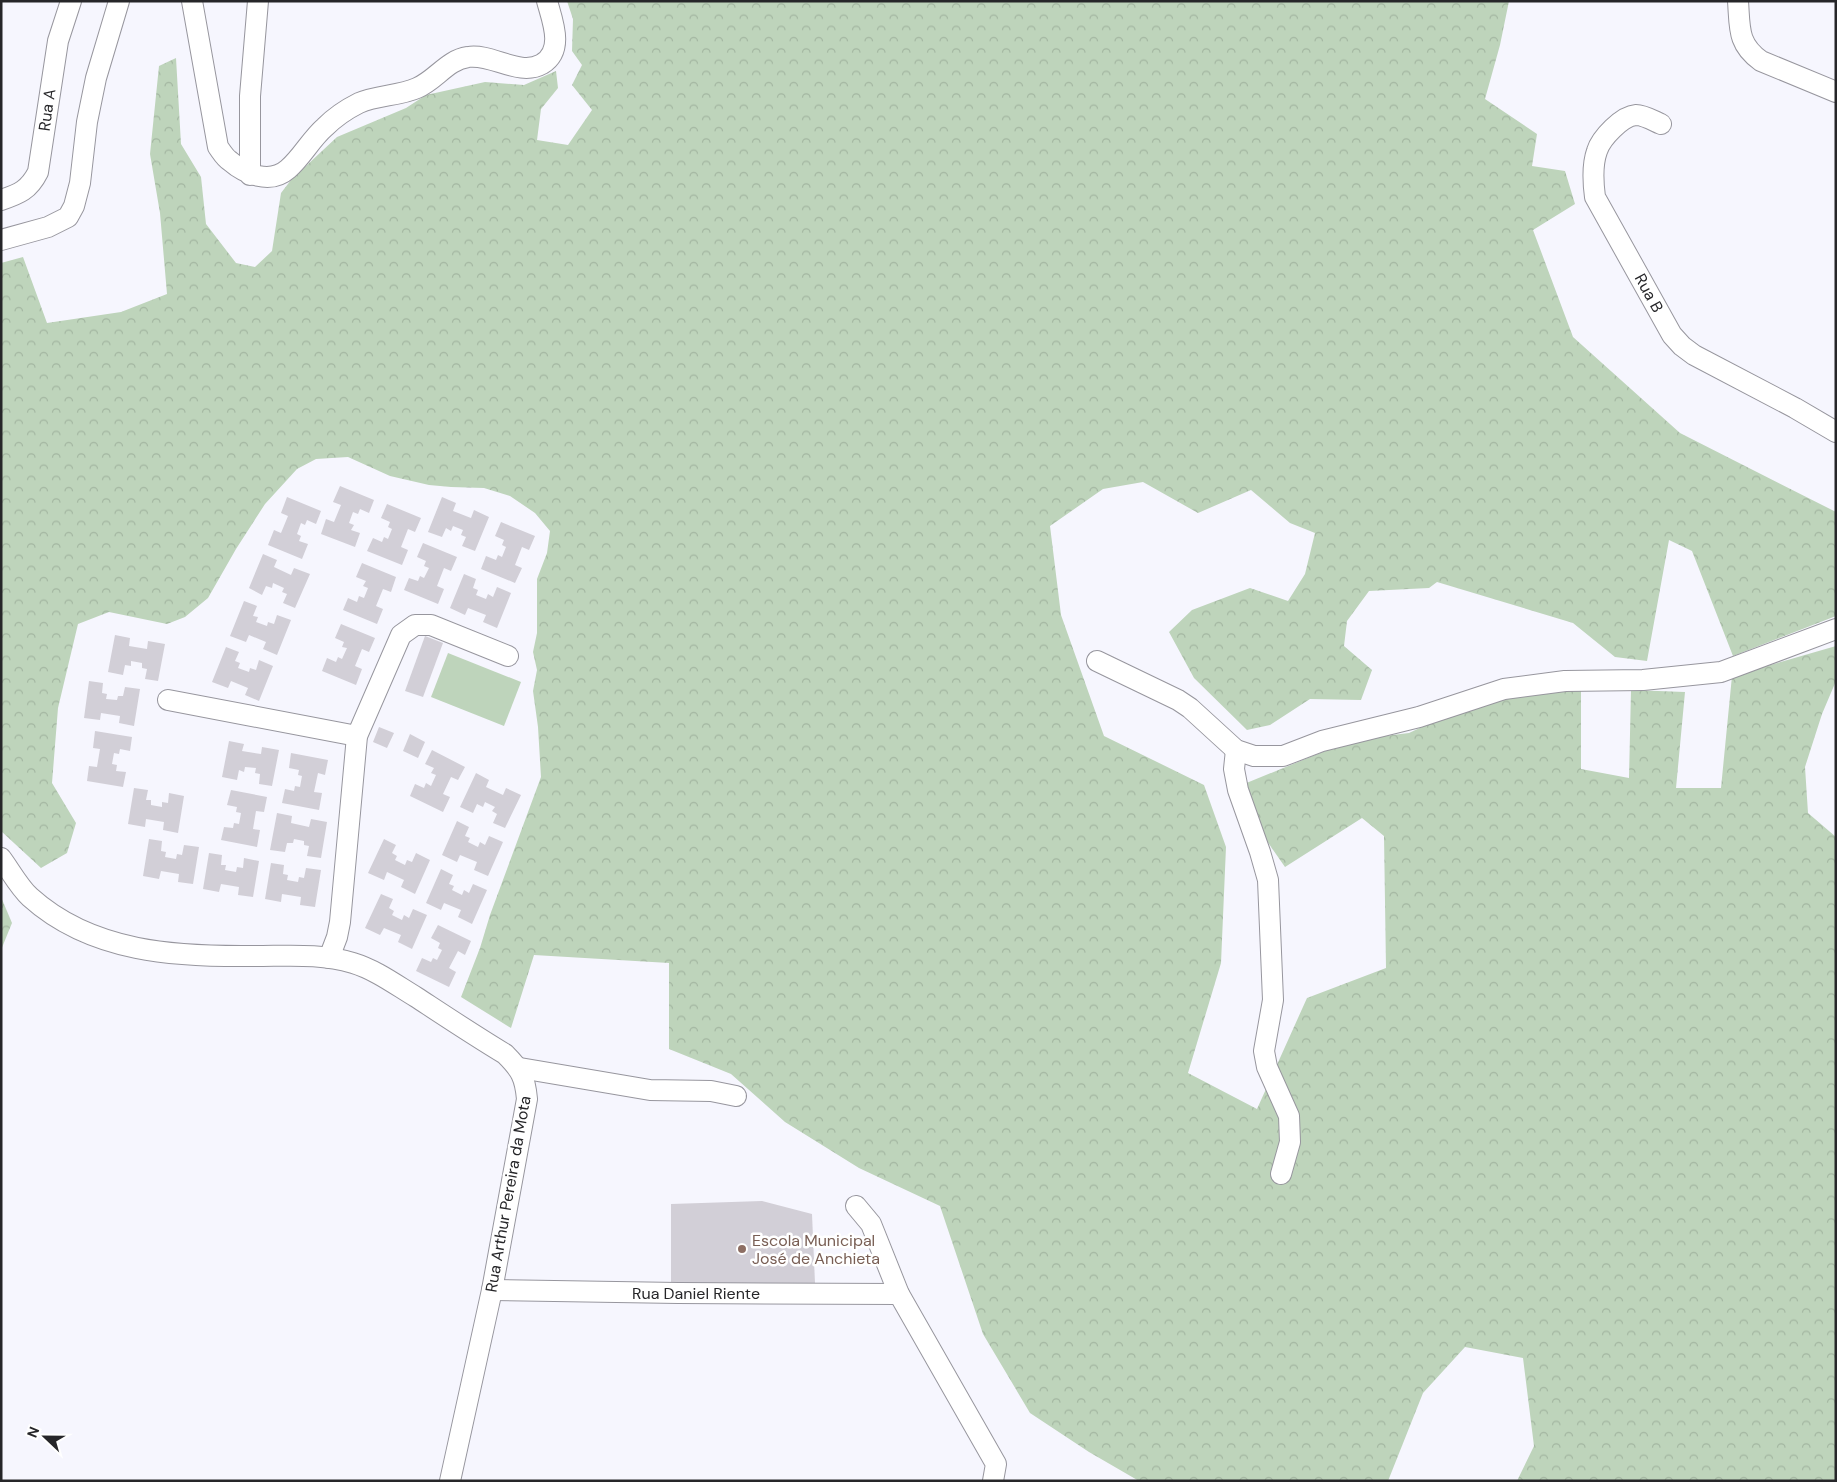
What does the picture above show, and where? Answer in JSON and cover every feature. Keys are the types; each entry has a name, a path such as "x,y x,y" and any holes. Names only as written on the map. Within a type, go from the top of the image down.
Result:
{"street":[{"name":"Rua A","path":"1,200 21,193 33,182 38,172 58,41 71,1"},
{"path":"1,240 48,227 68,217 74,206 80,183 87,122 96,78 120,1"},
{"path":"192,1 218,147 228,161 250,175 268,178 281,175 289,169 324,127 347,109 365,101 418,88 454,61 469,56 526,68 542,64 551,55 556,43 547,1"},
{"path":"250,175 250,96 258,1"},
{"path":"1738,1 1741,33 1744,45 1750,54 1761,61 1836,92"},
{"name":"Rua B","path":"1661,124 1644,116 1635,115 1624,119 1613,128 1597,150 1593,178 1595,197 1672,335 1694,356 1795,408 1836,432"},
{"path":"329,958 337,937 340,922 357,736 401,635 415,625 431,625 508,656"},
{"path":"1097,662 1178,700 1190,708 1236,750 1254,756 1283,756 1322,741 1419,717 1504,690 1565,681 1643,680 1721,672 1836,629"},
{"path":"168,700 357,736"},
{"path":"1236,750 1234,769 1238,790 1268,880 1273,1000 1264,1050 1267,1067 1280,1092 1289,1116 1290,1142 1281,1174"},
{"path":"1,858 29,896 58,918 104,940 142,950 182,955 297,955 354,963 383,976 505,1054 520,1068 650,1090 711,1091 736,1096"},
{"name":"Rua Arthur Pereira da Mota","path":"450,1481 492,1290 527,1099 526,1084 520,1068"},
{"path":"856,1206 871,1224 899,1294 996,1464 993,1481"},
{"name":"Rua Daniel Riente","path":"492,1290 899,1294"}],"green space":[{"path":"567,1 1509,1 1500,45 1485,99 1537,134 1532,166 1565,171 1575,204 1533,230 1573,337 1680,433 1836,512 1836,616 1733,656 1692,551 1669,540 1647,661 1615,657 1573,623 1437,582 1429,588 1369,591 1347,621 1344,646 1372,670 1361,700 1310,699 1270,725 1247,730 1194,678 1169,632 1192,610 1250,588 1288,601 1305,574 1315,533 1290,523 1251,490 1198,513 1143,482 1103,489 1050,526 1061,615 1104,736 1204,785 1226,847 1221,963 1188,1073 1257,1109 1307,998 1386,968 1384,836 1362,818 1285,867 1255,824 1244,784 1352,740 1409,733 1471,704 1581,687 1581,769 1629,778 1631,690 1685,692 1676,788 1721,788 1732,676 1836,646 1836,681 1822,714 1805,767 1808,813 1836,837 1836,1481 1517,1481 1534,1446 1523,1358 1465,1347 1423,1393 1388,1481 1139,1481 1089,1452 1030,1413 983,1334 940,1206 859,1168 785,1122 731,1074 669,1049 669,963 534,955 511,1028 461,997 541,777 538,727 533,691 537,670 533,652 537,633 537,579 547,553 550,531 535,513 510,496 484,488 429,485 390,476 348,457 316,459 297,469 265,504 208,598 185,617 167,624 109,612 78,624 58,708 52,783 76,823 67,853 41,868 1,831 1,263 23,257 47,323 121,312 167,294 160,213 150,154 159,66 176,58 181,144 201,177 206,224 236,263 255,267 272,251 281,193 291,180 337,137 406,108 426,95 485,82 524,85 556,71 558,88 541,109 537,140 568,145 592,110 572,85 582,65 572,51 573,19"},
{"path":"448,653 521,682 504,726 431,697"},
{"path":"1,897 12,923 1,950"}],"building":[{"path":"340,486 374,500 369,513 360,509 358,514 353,512 349,523 354,525 351,530 360,533 355,547 321,534 326,519 334,522 341,505 333,502"},
{"path":"287,497 321,511 316,524 307,520 305,525 301,523 297,534 301,536 299,541 308,544 302,559 268,545 274,530 281,533 288,516 281,513"},
{"path":"442,497 456,503 453,511 471,518 474,510 489,517 475,551 462,546 466,537 461,535 463,530 453,526 451,531 446,528 442,537 428,532"},
{"path":"387,504 421,518 415,532 408,529 401,547 408,550 402,565 367,551 373,538 382,542 384,537 388,539 392,529 388,527 390,522 381,518"},
{"path":"501,522 535,536 529,550 522,547 515,565 522,568 515,583 481,569 486,556 496,560 498,555 502,557 506,547 502,545 504,540 495,536"},
{"path":"423,543 457,557 451,571 444,568 437,586 444,589 438,604 404,590 409,578 418,581 420,576 424,578 429,568 424,566 426,561 417,557"},
{"path":"263,554 277,560 274,567 291,575 294,568 310,574 295,608 283,603 287,594 282,592 284,588 273,583 272,588 266,586 262,595 249,588"},
{"path":"362,563 396,577 391,592 383,589 376,606 383,609 377,624 343,610 348,598 357,602 359,596 364,598 368,588 363,586 366,581 356,577"},
{"path":"464,574 476,579 473,588 478,590 476,595 486,599 488,594 493,597 497,587 511,593 497,628 483,622 486,615 468,608 465,615 450,608"},
{"path":"244,601 257,606 253,616 258,617 256,622 267,626 268,622 274,624 277,615 291,620 277,655 263,649 266,642 249,635 246,642 230,636"},
{"path":"341,624 375,638 369,652 362,649 355,666 362,669 356,685 322,671 327,658 336,662 338,657 342,659 347,648 342,647 344,642 335,638"},
{"path":"115,635 130,638 129,646 147,649 148,641 165,644 158,681 145,679 147,669 142,668 142,663 131,661 131,666 125,665 123,675 108,672"},
{"path":"425,636 443,643 423,697 405,691"},
{"path":"226,647 239,652 235,661 240,663 238,668 249,672 250,668 256,670 259,660 273,666 259,701 245,695 248,688 231,681 228,688 212,682"},
{"path":"89,681 103,683 102,693 107,694 106,699 117,700 118,696 123,696 125,687 140,689 134,726 119,723 120,716 101,713 100,720 84,718"},
{"path":"379,727 394,733 387,748 373,742"},
{"path":"95,731 132,737 130,751 120,749 119,754 114,753 112,764 117,765 116,771 126,772 123,787 87,781 89,766 97,767 100,749 93,748"},
{"path":"410,734 425,742 418,758 403,751"},
{"path":"229,741 244,744 242,751 261,754 262,747 279,750 272,786 259,784 260,774 255,773 256,768 245,767 244,772 239,770 237,780 222,777"},
{"path":"432,750 465,767 458,780 451,777 443,794 450,797 443,812 410,796 415,784 424,788 426,783 431,786 436,775 431,773 434,768 425,764"},
{"path":"291,753 328,760 325,775 318,773 314,792 322,793 319,810 282,803 285,789 294,791 295,786 300,787 302,776 298,775 299,770 289,768"},
{"path":"476,773 489,780 486,787 503,795 506,788 521,795 505,828 493,823 497,814 492,811 495,807 485,802 483,807 477,804 473,813 460,807"},
{"path":"134,788 148,790 146,800 151,800 151,805 162,807 162,802 168,803 169,793 184,796 178,833 163,830 164,822 146,819 145,827 128,824"},
{"path":"231,790 267,797 264,812 256,811 253,829 260,830 257,847 221,840 224,827 233,828 234,823 239,824 241,813 236,812 237,807 227,805"},
{"path":"277,813 292,816 291,823 309,827 311,819 327,822 321,858 307,856 309,846 304,845 304,841 294,839 293,843 287,843 285,852 270,850"},
{"path":"457,821 469,827 465,836 470,838 468,842 478,847 480,842 485,845 489,836 503,842 488,876 474,870 477,862 460,855 457,862 442,855"},
{"path":"149,839 162,841 161,851 166,852 165,857 176,859 177,854 182,855 184,845 199,847 193,884 178,882 179,874 161,871 159,879 143,876"},
{"path":"384,839 396,845 392,853 397,856 395,860 405,865 407,860 412,862 416,853 430,860 415,894 401,887 404,880 387,872 384,880 368,873"},
{"path":"209,853 222,855 221,865 226,865 225,870 236,872 237,867 243,868 244,858 259,861 253,897 238,895 239,887 221,884 219,892 203,889"},
{"path":"271,863 284,865 283,874 288,875 287,880 298,882 299,877 304,878 306,868 321,870 315,907 300,905 301,897 282,894 281,902 265,899"},
{"path":"441,869 453,875 449,884 454,886 452,890 462,895 464,890 469,893 473,884 487,890 472,924 458,917 461,910 444,903 441,910 426,903"},
{"path":"381,894 393,899 389,908 394,911 392,915 402,920 404,915 409,918 413,909 427,915 412,949 398,942 401,935 384,928 380,935 365,928"},
{"path":"438,925 471,941 465,955 458,951 449,968 456,972 449,987 416,971 422,958 431,962 433,958 437,960 442,950 438,948 440,943 431,938"},
{"name":"Escola Municipal José de Anchieta","path":"762,1201 812,1214 815,1283 671,1287 671,1204"}],"place":[{"name":"Escola Municipal José de Anchieta","path":"742,1249"}]}
